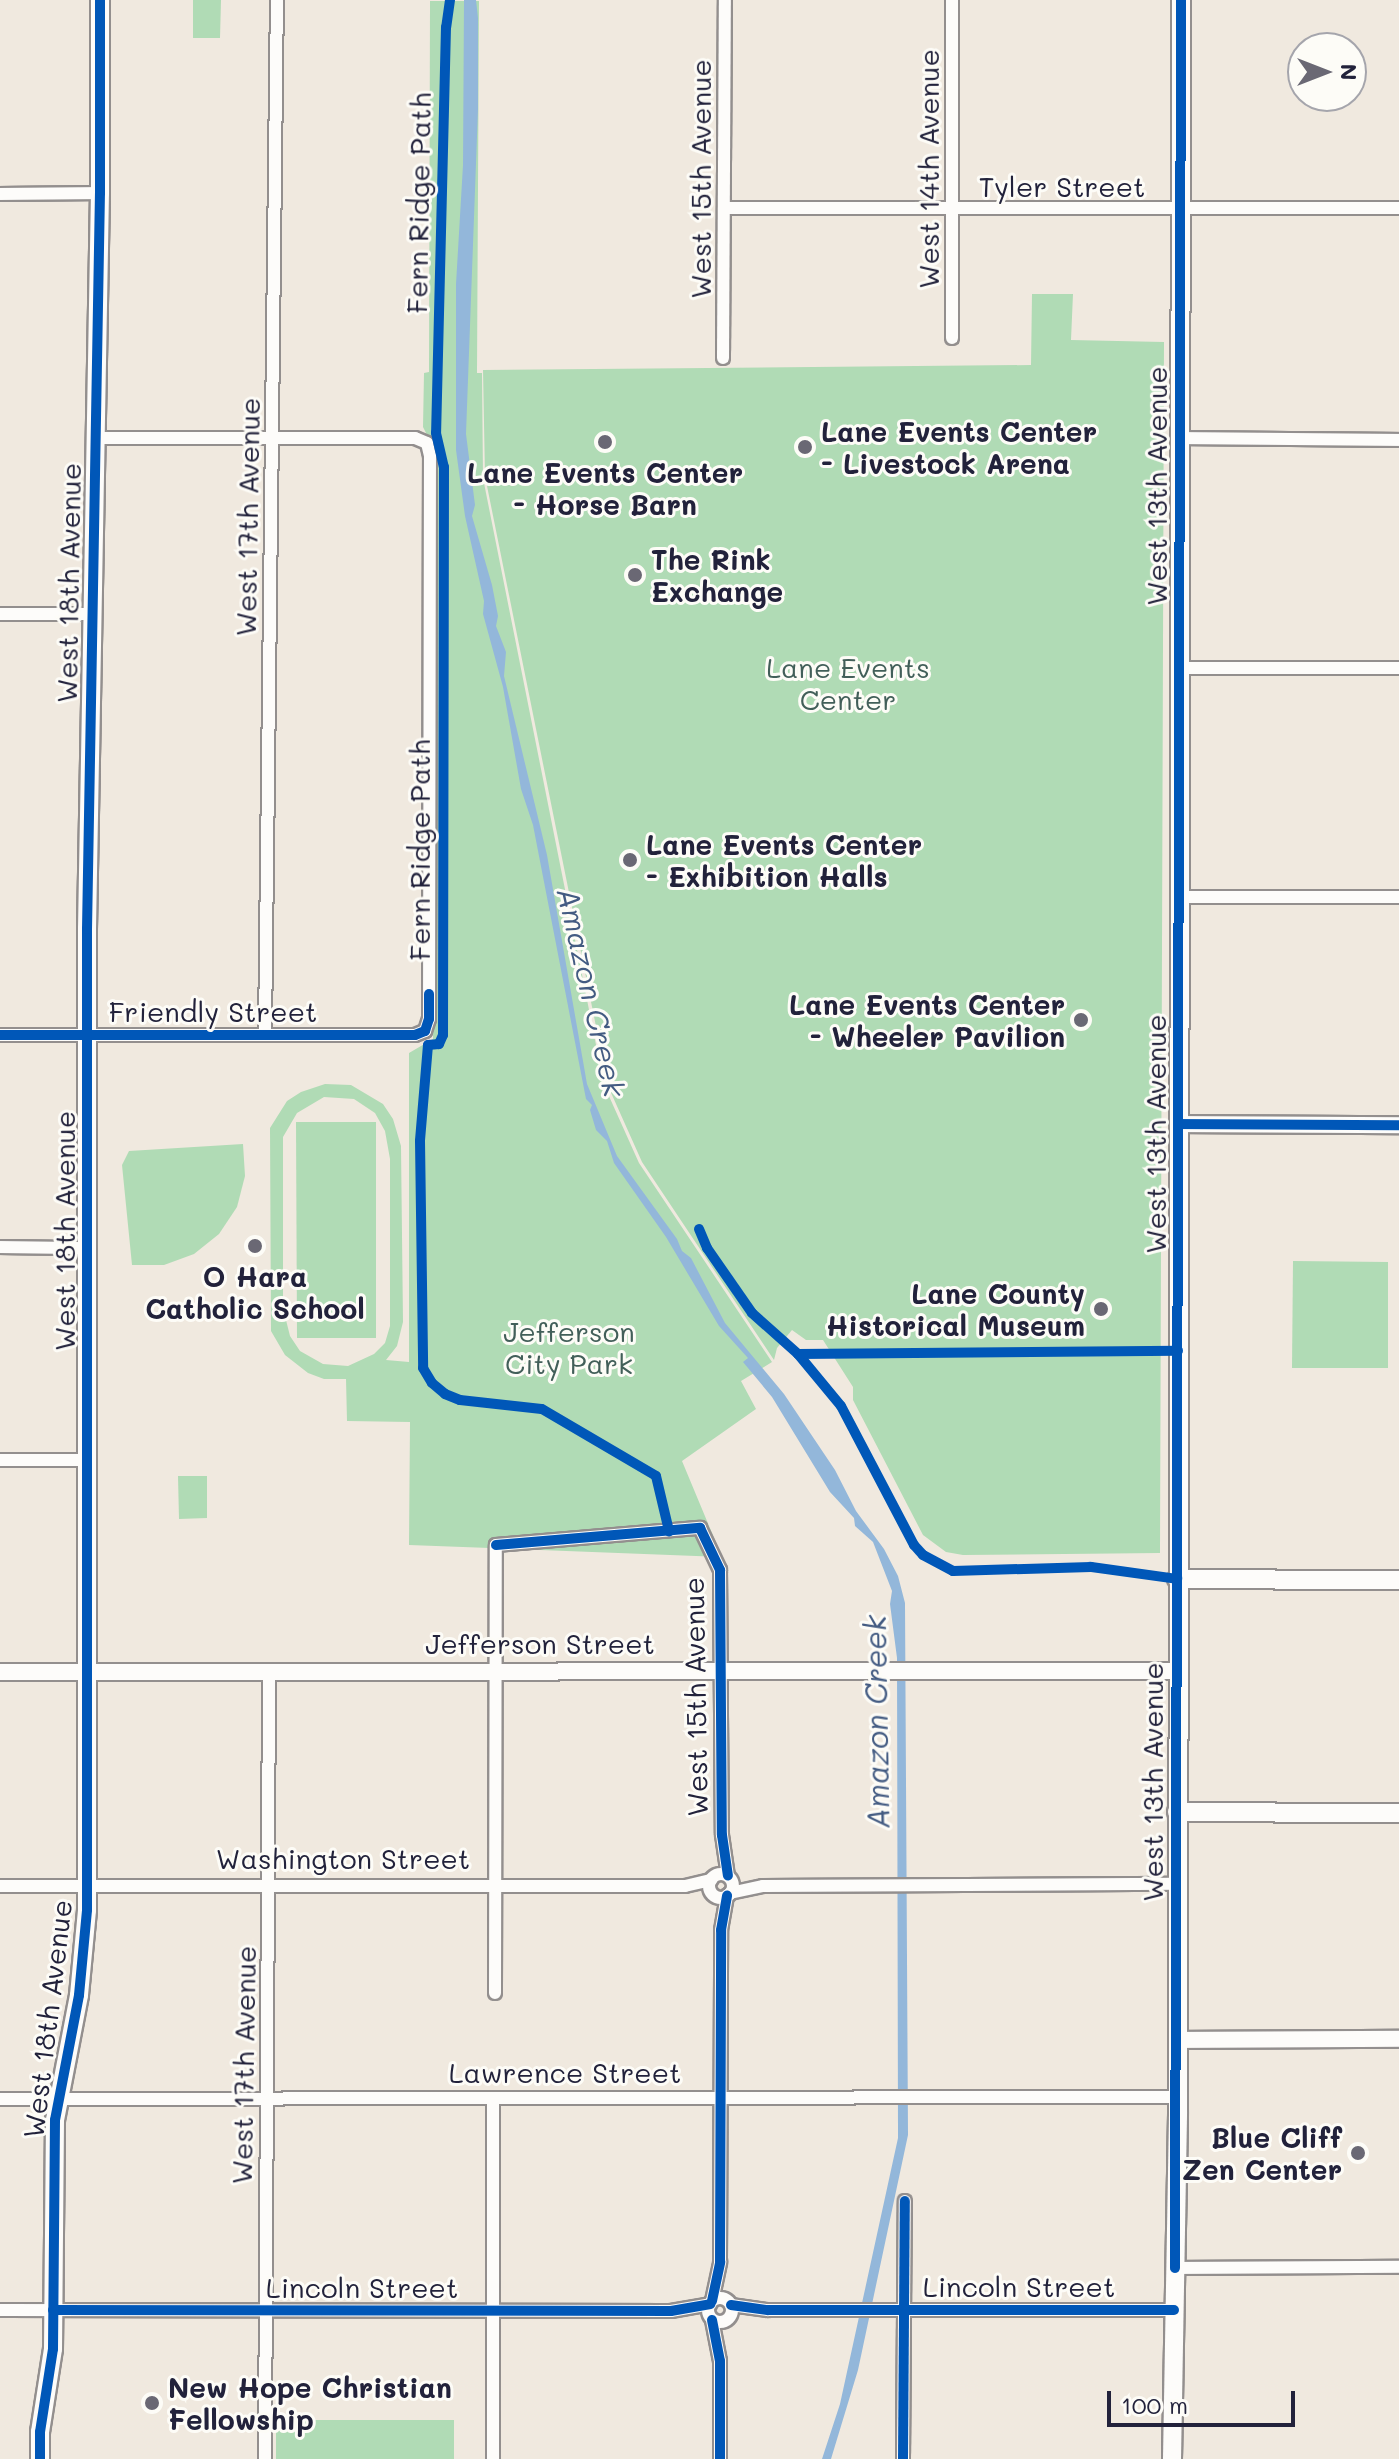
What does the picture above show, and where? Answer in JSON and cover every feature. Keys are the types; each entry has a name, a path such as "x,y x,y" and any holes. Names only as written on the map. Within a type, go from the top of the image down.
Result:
{"main road":[{"name":"West 18th Avenue","path":"40,2459 53,2310 53,2141 84,1963 88,1886 87,1035 91,614 100,193 100,0"},
{"name":"West 13th Avenue","path":"1172,2459 1178,2097 1176,1671 1181,0"},
{"path":"1177,1579 1399,1580"},
{"path":"1177,1812 1399,1813"}],"street":[{"name":"West 17th Avenue","path":"265,1034 277,0"},
{"name":"West 15th Avenue","path":"723,358 725,0"},
{"name":"West 14th Avenue","path":"952,0 952,338"},
{"path":"0,194 100,193"},
{"name":"Tyler Street","path":"725,208 1399,208"},
{"path":"94,438 272,438"},
{"name":"Friendly Street","path":"0,1035 415,1035 425,1031 429,1019 430,456 427,443 415,438 272,438"},
{"path":"1181,438 1399,440"},
{"path":"0,614 91,614"},
{"path":"1180,668 1399,668"},
{"path":"1180,897 1399,897"},
{"path":"1178,1124 1399,1125"},
{"path":"0,1247 88,1248"},
{"path":"0,1460 88,1460"},
{"name":"West 15th Avenue","path":"495,1670 496,1545 700,1528 720,1570 720,2262 711,2311 720,2361 720,2459"},
{"path":"495,1670 495,1993"},
{"name":"Jefferson Street","path":"0,1672 1176,1671"},
{"name":"West 17th Avenue","path":"265,2459 269,1672"},
{"name":"Washington Street","path":"0,1886 1176,1884"},
{"path":"1177,2040 1399,2039"},
{"name":"Lawrence Street","path":"0,2099 1178,2097"},
{"path":"493,2098 493,2459"},
{"path":"903,2459 905,2201"},
{"name":"West 15th Avenue","path":"720,2262 729,2311 720,2361"},
{"path":"1175,2268 1399,2267"},
{"name":"Lincoln Street","path":"0,2310 711,2311"},
{"name":"Lincoln Street","path":"729,2311 1174,2310"},
{"path":"711,2311 729,2311"},
{"path":"711,2311 729,2311"}],"green space":[{"path":"193,0 221,0 220,38 193,38"},
{"name":"Jefferson City Park","path":"430,1 479,1 477,373 482,373 483,478 604,1085 639,1163 772,1362 741,1381 756,1409 682,1461 722,1557 409,1545 410,1422 347,1421 346,1379 324,1379 308,1373 285,1355 271,1331 270,1128 287,1101 301,1092 325,1084 351,1085 383,1104 393,1119 401,1146 403,1322 397,1346 386,1360 409,1362 409,1053 433,1039 435,451 423,427 424,373 429,372","holes":["324,1097 354,1099 375,1113 385,1131 390,1159 390,1326 385,1343 374,1354 348,1366 323,1364 300,1351 290,1336 283,1308 283,1137 297,1113"]},
{"name":"Lane Events Center","path":"1032,294 1073,294 1071,340 1164,342 1160,1553 963,1555 946,1552 923,1535 853,1400 853,1387 823,1340 806,1340 792,1330 777,1348 774,1360 642,1162 608,1086 485,476 483,370 1031,365"},
{"path":"296,1122 376,1122 376,1338 297,1338"},
{"path":"243,1144 245,1176 237,1207 219,1234 194,1254 164,1265 132,1265 122,1165 129,1151"},
{"path":"1293,1261 1388,1262 1388,1368 1292,1368"},
{"path":"178,1476 207,1476 207,1518 179,1519"},
{"path":"276,2420 454,2420 454,2459 276,2459"}],"water":[{"path":"464,0 476,0 478,18 478,109 466,434 475,505 472,516 492,585 498,616 496,626 506,652 504,676 547,855 587,1084 617,1156 677,1239 682,1251 691,1258 725,1323 784,1394 835,1470 856,1511 884,1549 898,1576 905,1603 908,2135 858,2370 831,2459 822,2459 840,2404 898,2138 897,1658 890,1604 892,1591 873,1542 855,1526 854,1518 830,1492 772,1397 743,1362 748,1358 719,1326 666,1237 614,1163 607,1141 596,1130 590,1110 592,1105 586,1099 533,825 521,789 503,687 483,614 484,601 465,516 456,450 456,284 463,165"}],"cycle path":[{"path":"40,2459 40,2432 53,2349 55,2120 79,1995 87,1910 87,929 100,193 100,0"},
{"name":"Fern Ridge Path","path":"450,0 446,27 436,433 444,467 443,1035 439,1044 428,1045 420,1141 423,1368 432,1383 445,1394 460,1400 542,1409 656,1476 669,1531"},
{"path":"1175,2268 1181,0"},
{"path":"0,1035 415,1035 425,1031 429,1019 429,994"},
{"path":"1178,1124 1399,1125"},
{"path":"699,1229 707,1248 752,1313 798,1354 841,1406 914,1545 923,1555 953,1571 1091,1567 1177,1579"},
{"path":"798,1354 1178,1351"},
{"path":"496,1545 700,1528 720,1570 722,1835 728,1876"},
{"path":"712,2301 720,2262 721,1930 727,1896"},
{"path":"903,2459 905,2201"},
{"path":"53,2310 671,2311 710,2304"},
{"path":"731,2305 768,2310 1174,2310"},
{"path":"712,2320 720,2361 720,2459"}],"place":[{"name":"Lane Events Center - Horse Barn","path":"605,442"},
{"name":"Lane Events Center - Livestock Arena","path":"805,447"},
{"name":"The Rink Exchange","path":"635,575"},
{"name":"Lane Events Center - Exhibition Halls","path":"630,860"},
{"name":"Lane Events Center - Wheeler Pavilion","path":"1081,1020"},
{"name":"O Hara Catholic School","path":"255,1246"},
{"name":"Lane County Historical Museum","path":"1101,1309"},
{"name":"Blue Cliff Zen Center","path":"1358,2153"},
{"name":"New Hope Christian Fellowship","path":"152,2403"}],"water label":[{"name":"Amazon Creek","path":"592,992"},
{"name":"Amazon Creek","path":"876,1722"}]}
